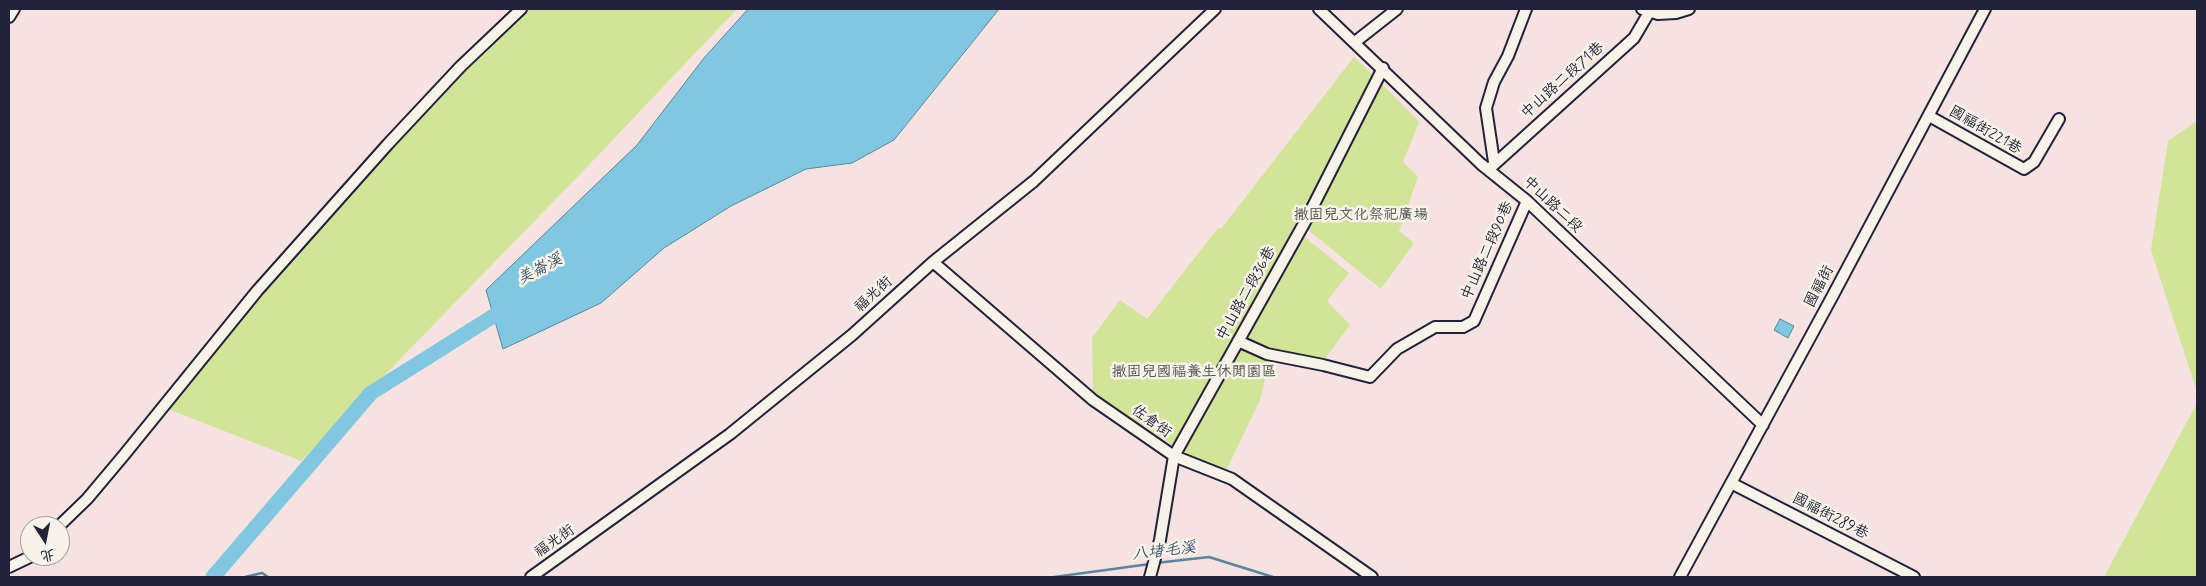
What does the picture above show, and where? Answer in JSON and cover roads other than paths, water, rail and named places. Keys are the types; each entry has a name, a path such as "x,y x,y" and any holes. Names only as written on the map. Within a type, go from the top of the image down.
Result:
{"street":[{"path":"9,16 14,9"},
{"path":"70,516 124,456 257,291 388,144 461,66 521,9"},
{"name":"福光街","path":"531,577 730,434 852,335 933,262 1034,181 1215,9"},
{"name":"中山路二段","path":"1319,9 1383,68 1481,164 1492,166 1763,425"},
{"path":"1355,42 1398,9"},
{"path":"1492,166 1486,108 1494,82 1508,56 1526,9"},
{"path":"1647,10 1654,13 1676,13 1689,9"},
{"name":"國福街","path":"1680,577 1929,116 1984,9"},
{"name":"中山路二段71巷","path":"1492,166 1592,78 1634,38 1647,10"},
{"name":"中山路二段36巷","path":"1150,577 1160,540 1174,456 1306,220 1383,68"},
{"name":"國福街221巷","path":"1929,116 2024,169 2034,162 2058,119"},
{"name":"中山路二段90巷","path":"1238,340 1267,354 1370,377 1397,349 1436,327 1463,328 1474,321 1527,201"},
{"name":"佐倉街","path":"933,262 1093,400 1174,456 1232,479 1372,577"},
{"name":"國福街289巷","path":"1731,483 1914,577"}],"water":[{"path":"748,9 999,9 894,140 852,163 806,169 731,206 664,248 601,303 503,349 486,290 637,145 704,58"},
{"path":"1780,319 1794,326 1788,338 1774,330"}],"waterway":[{"name":"美崙溪","path":"213,577 371,393 511,305"},
{"name":"八堵毛溪","path":"1156,563 1209,557 1273,577"},
{"name":"八堵毛溪","path":"1054,577 1150,564"},
{"name":"八堵毛溪","path":"245,577 262,573 268,577"}],"park label":[{"name":"撒固兒文化祭祀廣場","path":"1361,216"},
{"name":"撒固兒國福養生休閒園區","path":"1194,373"}]}
